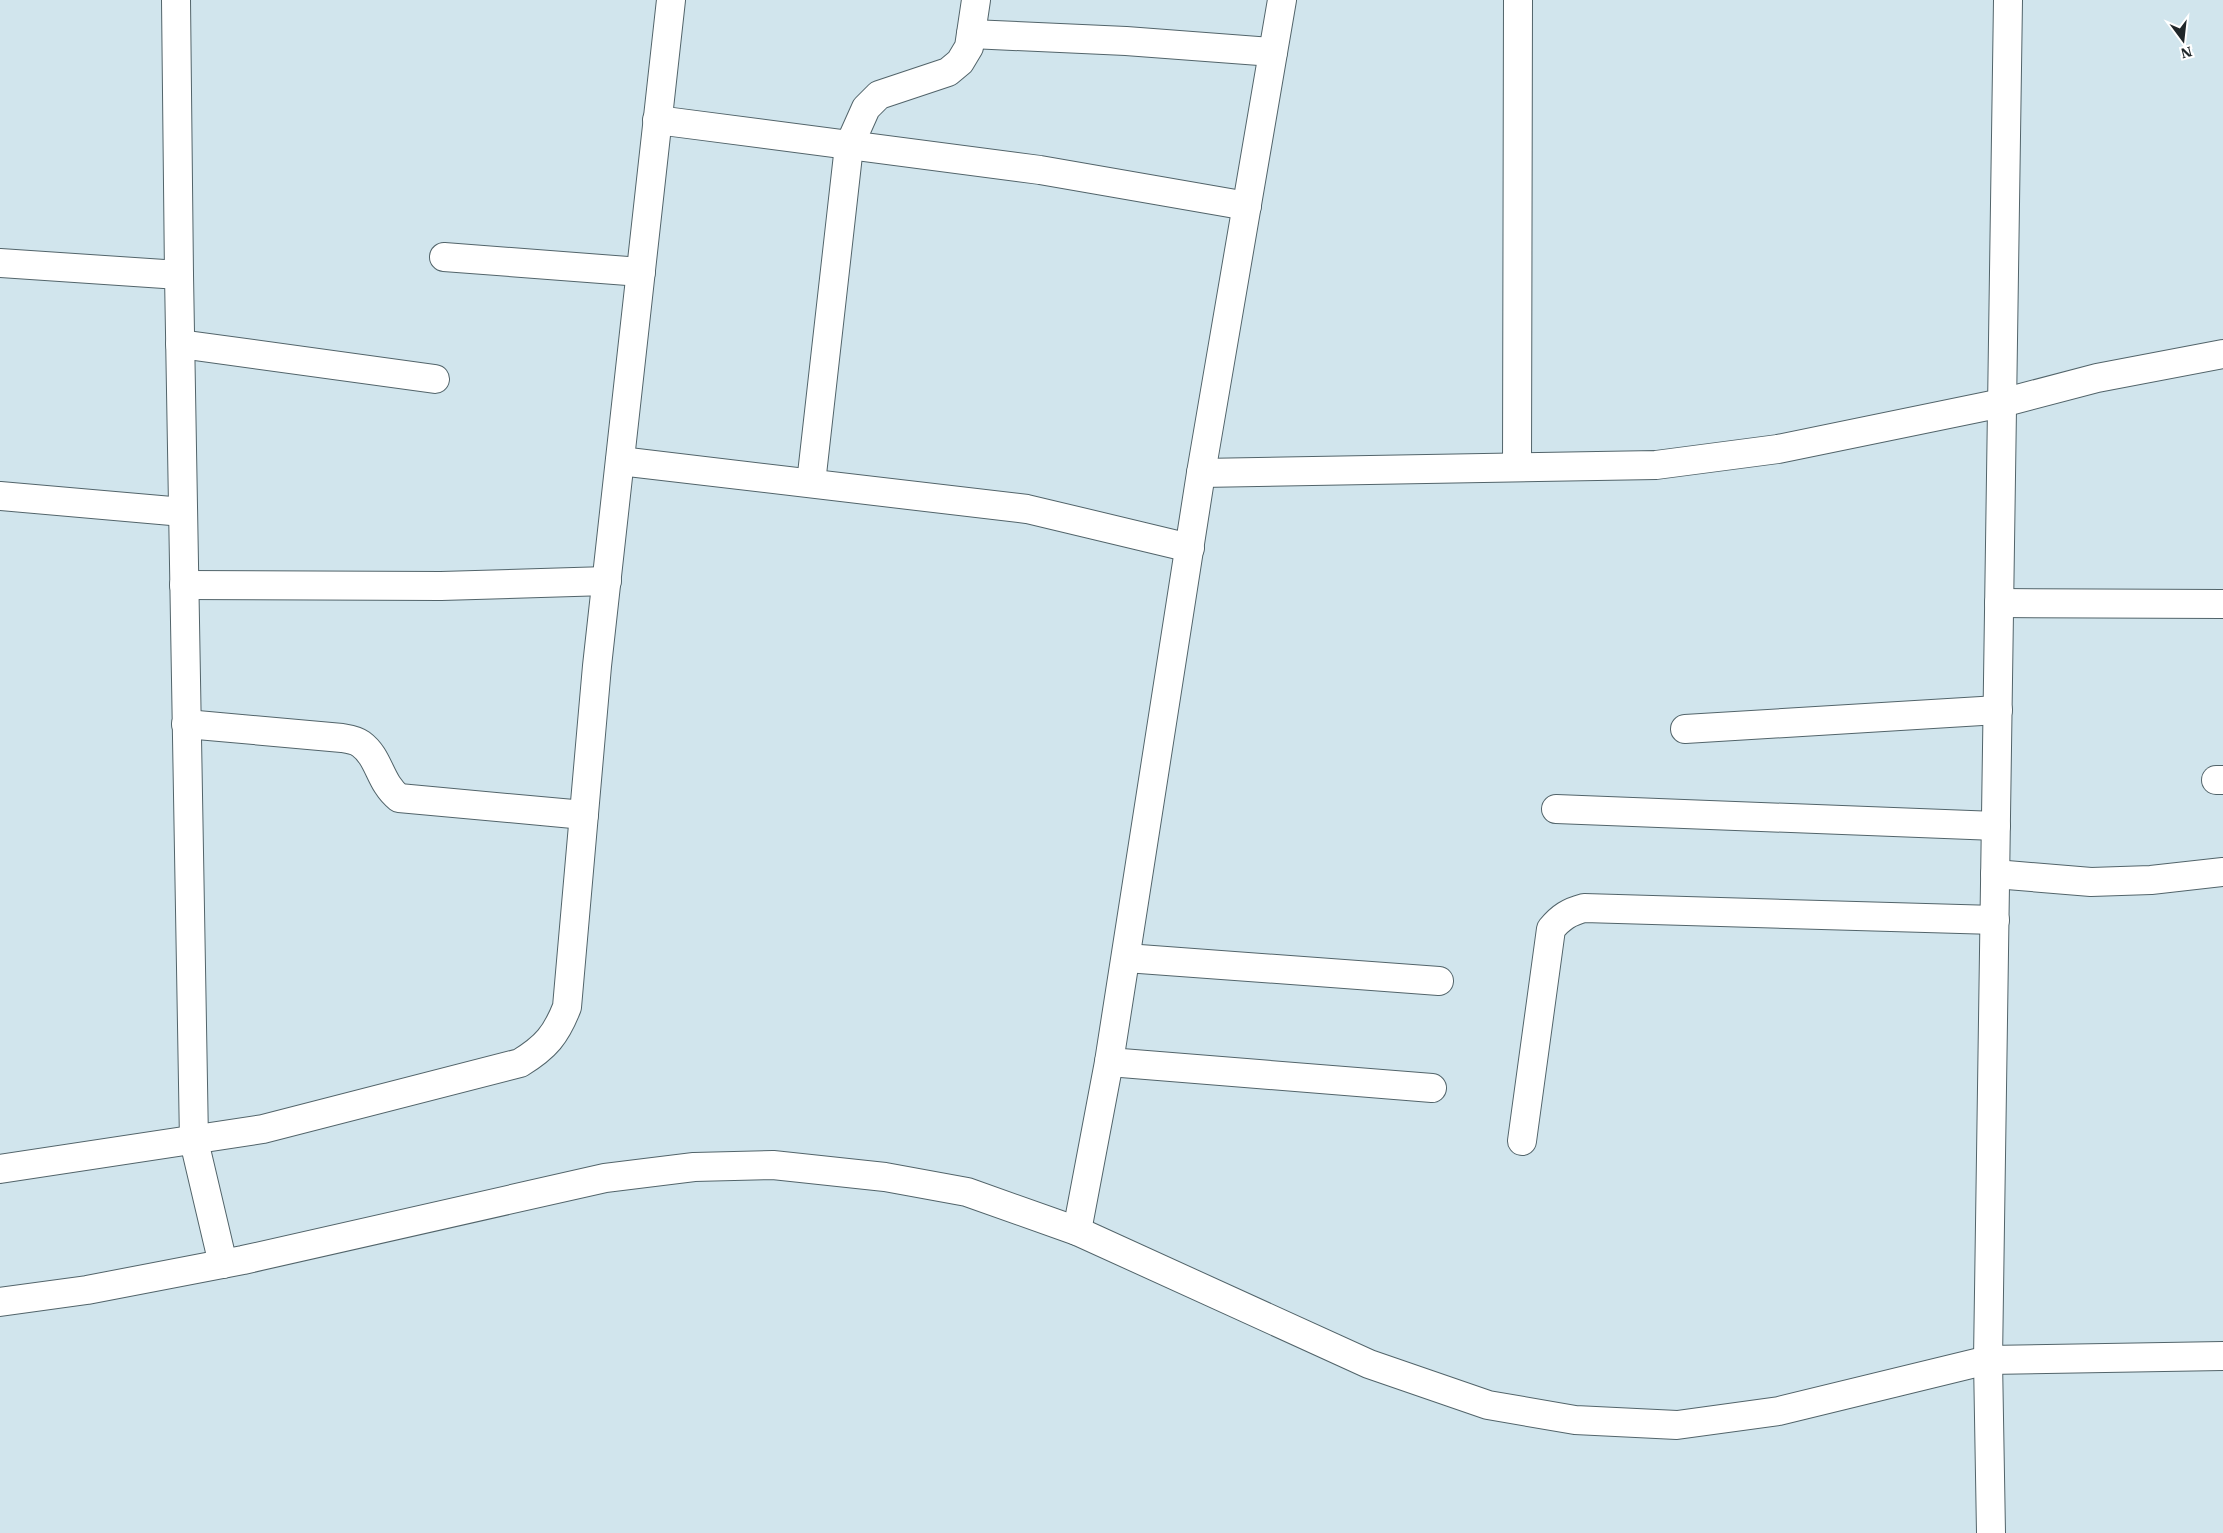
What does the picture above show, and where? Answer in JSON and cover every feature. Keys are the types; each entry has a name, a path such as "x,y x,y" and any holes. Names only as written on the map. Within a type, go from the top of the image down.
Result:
{"street":[{"path":"0,1168 194,1141 263,1129 520,1063 540,1051 561,1023 567,1007 607,581 670,0"},
{"path":"811,483 849,146 866,108 879,95 948,72 960,62 969,47 976,0"},
{"path":"1078,1231 1110,1062 1201,473 1282,0"},
{"path":"1517,467 1518,0"},
{"path":"1991,1533 1988,1360 2008,0"},
{"path":"177,1 180,344 194,1141 223,1264"},
{"path":"972,34 1126,41 1273,52"},
{"path":"657,120 1040,170 1247,206"},
{"path":"444,257 641,272"},
{"path":"0,263 179,275"},
{"path":"180,344 435,379"},
{"path":"1201,473 1656,465 1778,449 2002,403 2097,378 2223,354"},
{"path":"620,461 1027,509 1190,548"},
{"path":"0,496 183,512"},
{"path":"184,585 441,586 607,581"},
{"path":"1999,603 2223,604"},
{"path":"1684,728 1998,710"},
{"path":"186,724 342,738 360,742 372,755 388,790 399,798 584,815"},
{"path":"1556,809 1996,826"},
{"path":"1995,874 2091,882 2151,880 2223,872"},
{"path":"1522,1141 1551,929 1561,916 1584,908 1994,920"},
{"path":"1126,958 1439,980"},
{"path":"1110,1062 1432,1088"},
{"path":"0,1302 87,1290 223,1264 605,1178 694,1167 772,1165 885,1176 967,1192 1078,1231 1369,1364 1488,1405 1575,1420 1677,1425 1779,1411 1988,1360 2223,1356"}]}
